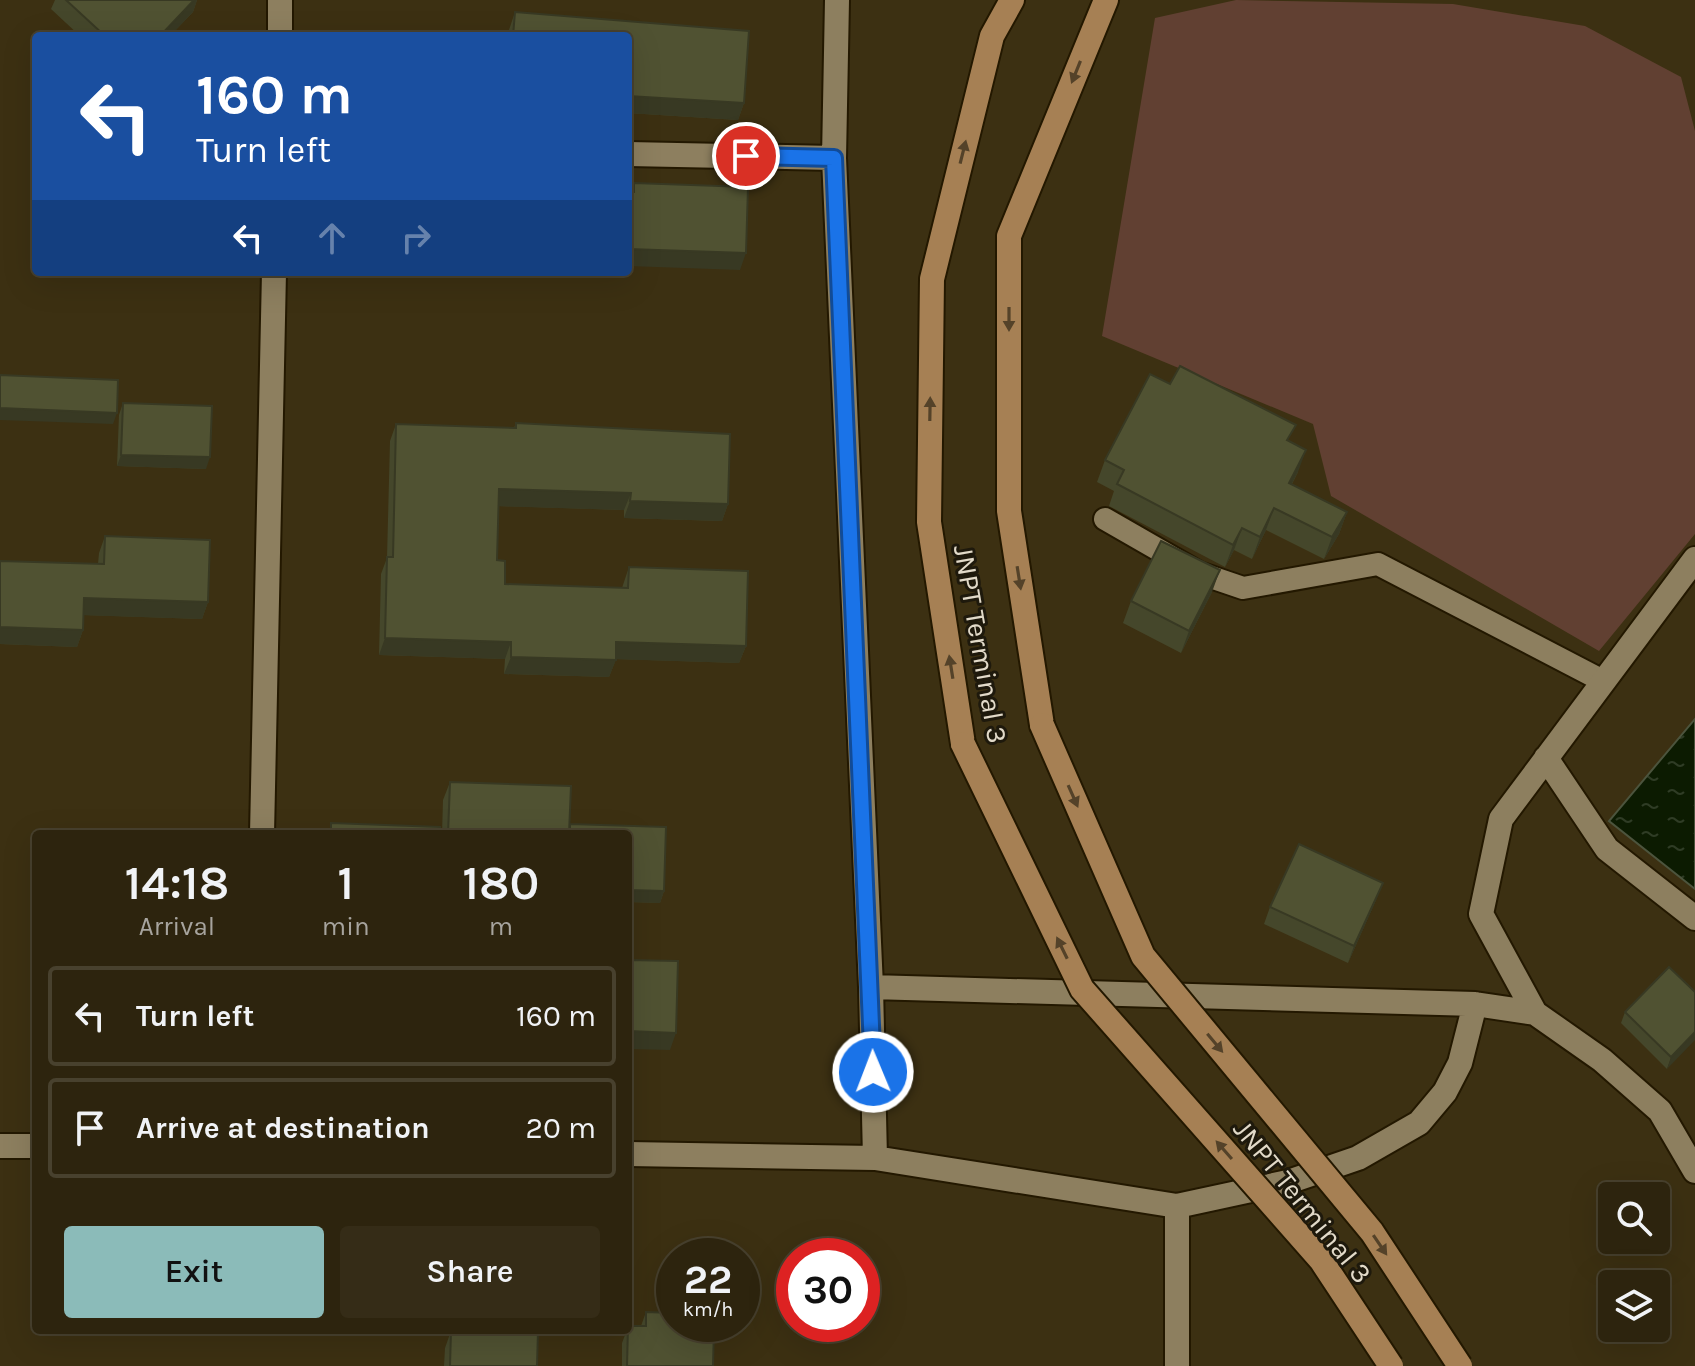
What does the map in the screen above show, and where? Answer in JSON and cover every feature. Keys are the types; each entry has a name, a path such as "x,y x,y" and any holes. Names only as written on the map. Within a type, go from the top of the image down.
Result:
{"main road":[{"name":"JNPT Terminal 3","path":"1012,0 992,36 932,279 929,522 963,744 1082,989 1321,1260 1391,1366"},
{"name":"JNPT Terminal 3","path":"1106,0 1009,236 1009,511 1042,725 1143,956 1372,1232 1460,1366"}],"street":[{"path":"280,0 280,32"},
{"path":"837,0 834,158 871,987 875,1158"},
{"path":"632,154 834,158"},
{"path":"262,830 274,276"},
{"path":"1692,568 1501,819 1481,914 1535,1013 1602,1060 1660,1111 1695,1171"},
{"path":"1546,758 1607,849 1695,918"},
{"path":"871,987 1475,1004 1535,1013"},
{"path":"632,1154 875,1158 1177,1206 1288,1182 1344,1163 1419,1123 1445,1092 1460,1063 1475,1004"},
{"path":"0,1146 32,1146"},
{"path":"1177,1206 1177,1366"}],"lane":[{"path":"1105,519 1199,573 1243,588 1378,564 1603,681"}],"shaded area":[{"path":"1236,0 1453,4 1585,26 1681,77 1695,131 1695,534 1599,651 1331,496 1313,424 1102,336 1155,18"}],"water":[{"path":"1695,719 1695,889 1609,821"}],"building":[{"path":"66,0 194,0 164,32 101,32"},
{"path":"515,12 749,31 744,103 632,96 632,32 513,32"},
{"path":"634,183 748,187 746,253 632,249"},
{"path":"1180,366 1296,425 1287,440 1306,450 1289,483 1347,512 1332,537 1274,508 1260,537 1242,528 1233,545 1117,484 1124,470 1105,460 1150,374 1170,384"},
{"path":"0,375 118,380 117,413 0,408"},
{"path":"123,403 212,406 210,457 121,455"},
{"path":"516,423 730,434 728,504 630,501 631,493 499,489 497,560 505,561 505,584 628,588 629,567 748,571 746,646 616,642 616,660 511,657 511,642 385,638 387,557 393,557 396,424 516,428"},
{"path":"105,536 210,540 208,602 84,598 83,630 0,627 0,561 104,564"},
{"path":"1161,541 1220,570 1189,631 1131,601"},
{"path":"450,782 571,786 569,830 448,830"},
{"path":"331,823 440,827 440,830 331,830"},
{"path":"570,824 666,827 664,891 632,890 632,830 570,830"},
{"path":"1299,844 1383,883 1354,946 1270,907"},
{"path":"632,960 678,961 676,1033 632,1031"},
{"path":"1669,967 1695,992 1695,1032 1671,1057 1625,1012"},
{"path":"646,1312 656,1312 656,1342 714,1342 713,1366 627,1366 628,1334 632,1334 632,1326 646,1326"},
{"path":"451,1334 538,1334 537,1366 450,1366"}],"route":[{"path":"746,156 834,158 873,1072"}]}
